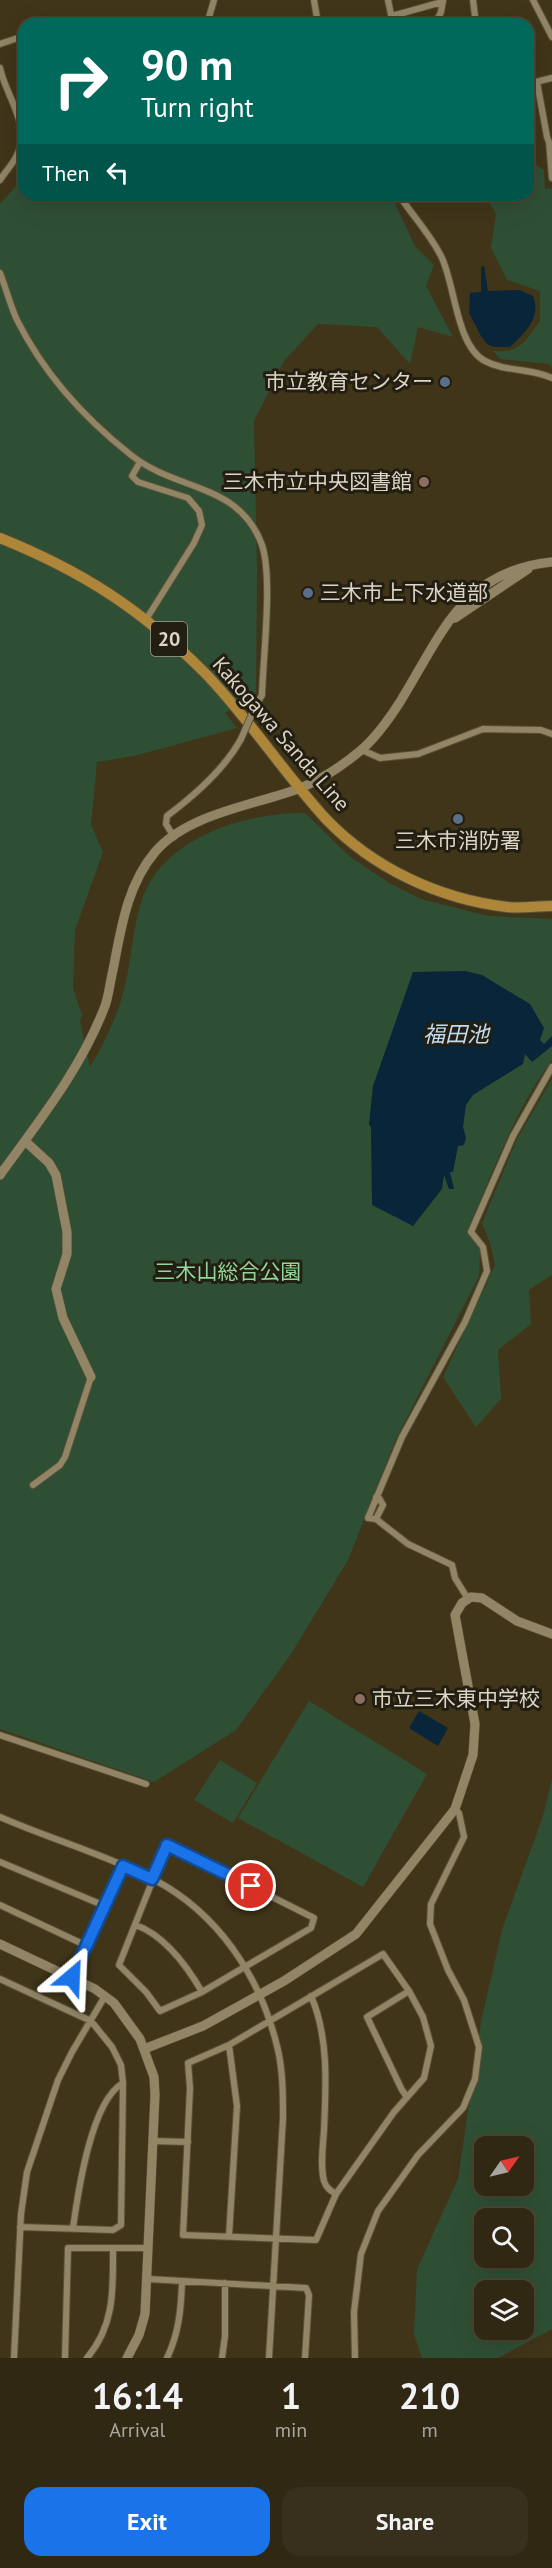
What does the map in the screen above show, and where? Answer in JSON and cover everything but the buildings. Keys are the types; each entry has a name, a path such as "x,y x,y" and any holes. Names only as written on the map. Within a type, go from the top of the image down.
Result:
{"main road":[{"name":"Kakogawa Sanda Line","path":"0,538 42,555 87,579 147,618 205,673 327,819 373,859 415,883 459,898 508,908 552,906"}],"street":[{"path":"209,18 214,0"},
{"path":"314,0 317,18"},
{"path":"388,0 392,16 443,1 438,18"},
{"path":"473,0 475,18"},
{"path":"533,0 552,37"},
{"path":"0,44 18,38"},
{"path":"0,68 8,94 18,108"},
{"path":"534,83 552,78"},
{"path":"537,82 546,137 549,142 552,178"},
{"path":"0,180 18,152"},
{"path":"403,201 441,256 466,335 476,354 485,361 538,371 552,378"},
{"path":"0,273 16,318 30,344 74,405 140,462 182,483 216,494 235,504 252,524 262,546 267,579 262,695 233,754 190,799 167,816 166,824 174,837"},
{"path":"140,462 132,476 138,482 188,498 199,511 202,525 194,543 147,618"},
{"path":"0,1175 78,1066 106,1004 125,909 138,878 156,851 194,823 300,788 339,768 362,750 393,712 447,624 476,589 516,569 552,562"},
{"path":"362,750 380,758 418,754 483,729 541,730 552,734"},
{"path":"468,1599 455,1578 452,1565 408,1544 376,1519 368,1518 402,1437 465,1322 487,1271 483,1247 471,1232 513,1136 552,1067"},
{"path":"25,1141 49,1163 57,1175 67,1233 67,1254 56,1290 63,1318 91,1377 60,1465 33,1485"},
{"path":"144,2049 203,2026 261,1994 356,1934 455,1809 466,1780 474,1745 475,1724 455,1615 462,1603 471,1597 482,1598 517,1621 552,1634"},
{"path":"0,1735 146,1784"},
{"path":"355,2358 354,2312 361,2254 378,2211 418,2155 463,2108 475,2079 479,2047 465,2001 448,1970 430,1924 430,1904 464,1838 459,1813 455,1809"},
{"path":"0,1817 152,1879 195,1908 233,1947 261,1994 278,2047 283,2079 283,2118 269,2358"},
{"path":"167,1845 314,1918 311,1928 202,1992 160,2012 146,1992 119,1965 136,1925 167,1845"},
{"path":"0,1862 105,1906"},
{"path":"72,1977 123,1866"},
{"path":"0,1905 87,1946"},
{"path":"136,1925 169,1947 202,1992"},
{"path":"0,1944 72,1977 105,1996 128,2020 141,2038 154,2077 145,2314 139,2335 128,2358"},
{"path":"383,1954 409,1991 423,2017 431,2046 424,2078 394,2112 336,2194 316,2240 183,2235 190,2088 188,2063 229,2045 383,1954"},
{"path":"0,1980 91,2021 112,2047 121,2065 123,2083 121,2225 113,2230 20,2228"},
{"path":"407,2097 367,2016 409,1991"},
{"path":"14,2358 20,2228 27,2172 58,2080 105,1996"},
{"path":"311,1996 325,2054 326,2089 322,2167 328,2189 336,2194"},
{"path":"229,2045 237,2106 229,2236"},
{"path":"73,2228 80,2179 102,2106 114,2088 123,2083"},
{"path":"153,2141 188,2142"},
{"path":"65,2358 68,2248 147,2248"},
{"path":"87,2358 103,2335 110,2318 113,2248"},
{"path":"148,2279 306,2288 309,2295 306,2358"},
{"path":"167,2358 175,2342 180,2318 182,2282"},
{"path":"222,2358 225,2336 225,2283"}],"green space":[{"path":"534,164 544,170 545,189 552,188 552,367 549,364 500,359 493,351 510,350 521,345 540,321 540,291 507,280 491,248 496,214 488,201 534,201"},
{"name":"三木山総合公園","path":"18,184 18,201 394,201 415,246 434,265 426,286 453,337 418,327 410,364 377,327 318,324 284,361 254,421 257,571 256,694 225,713 237,728 134,756 97,762 91,825 103,852 75,930 73,988 82,1015 80,1021 90,1067 103,1044 118,1008 125,987 139,910 154,876 169,858 189,844 210,832 234,823 258,817 305,813 349,856 389,883 421,899 488,916 552,919 552,1060 526,1100 515,1122 467,1232 480,1250 479,1276 396,1439 348,1560 291,1654 236,1730 154,1782 0,1729 0,204"},
{"path":"552,1079 552,1275 529,1290 531,1324 498,1350 501,1399 476,1427 443,1377 495,1265 482,1223 517,1139"},
{"path":"309,1701 427,1774 363,1887 238,1818"},
{"path":"220,1760 257,1783 233,1823 194,1800"},
{"path":"552,1779 552,2329 534,2339 534,2280 474,2280 474,2340 532,2340 498,2358 422,2358 414,2334 417,2269 458,2179 481,2022 502,1930 543,1816"}],"water":[{"path":"484,266 488,291 519,290 533,296 535,311 533,318 526,331 510,347 494,347 487,344 469,313 470,293 481,292 481,267"},
{"name":"福田池","path":"465,971 482,975 530,1004 544,1028 540,1040 544,1044 552,1036 552,1046 532,1062 525,1054 523,1064 473,1095 466,1105 463,1127 466,1138 464,1145 458,1146 453,1172 450,1172 454,1189 449,1189 444,1175 442,1189 413,1226 372,1205 371,1127 369,1124 373,1086 413,972"},
{"path":"419,1711 448,1728 438,1746 409,1728"}],"place":[{"name":"市立教育センター","path":"445,382"},
{"name":"三木市立中央図書館","path":"424,482"},
{"name":"三木市上下水道部","path":"308,593"},
{"name":"三木市消防署","path":"458,819"},
{"name":"市立三木東中学校","path":"360,1699"}],"route":[{"path":"72,1977 123,1866 152,1879 167,1845 251,1886"}]}
